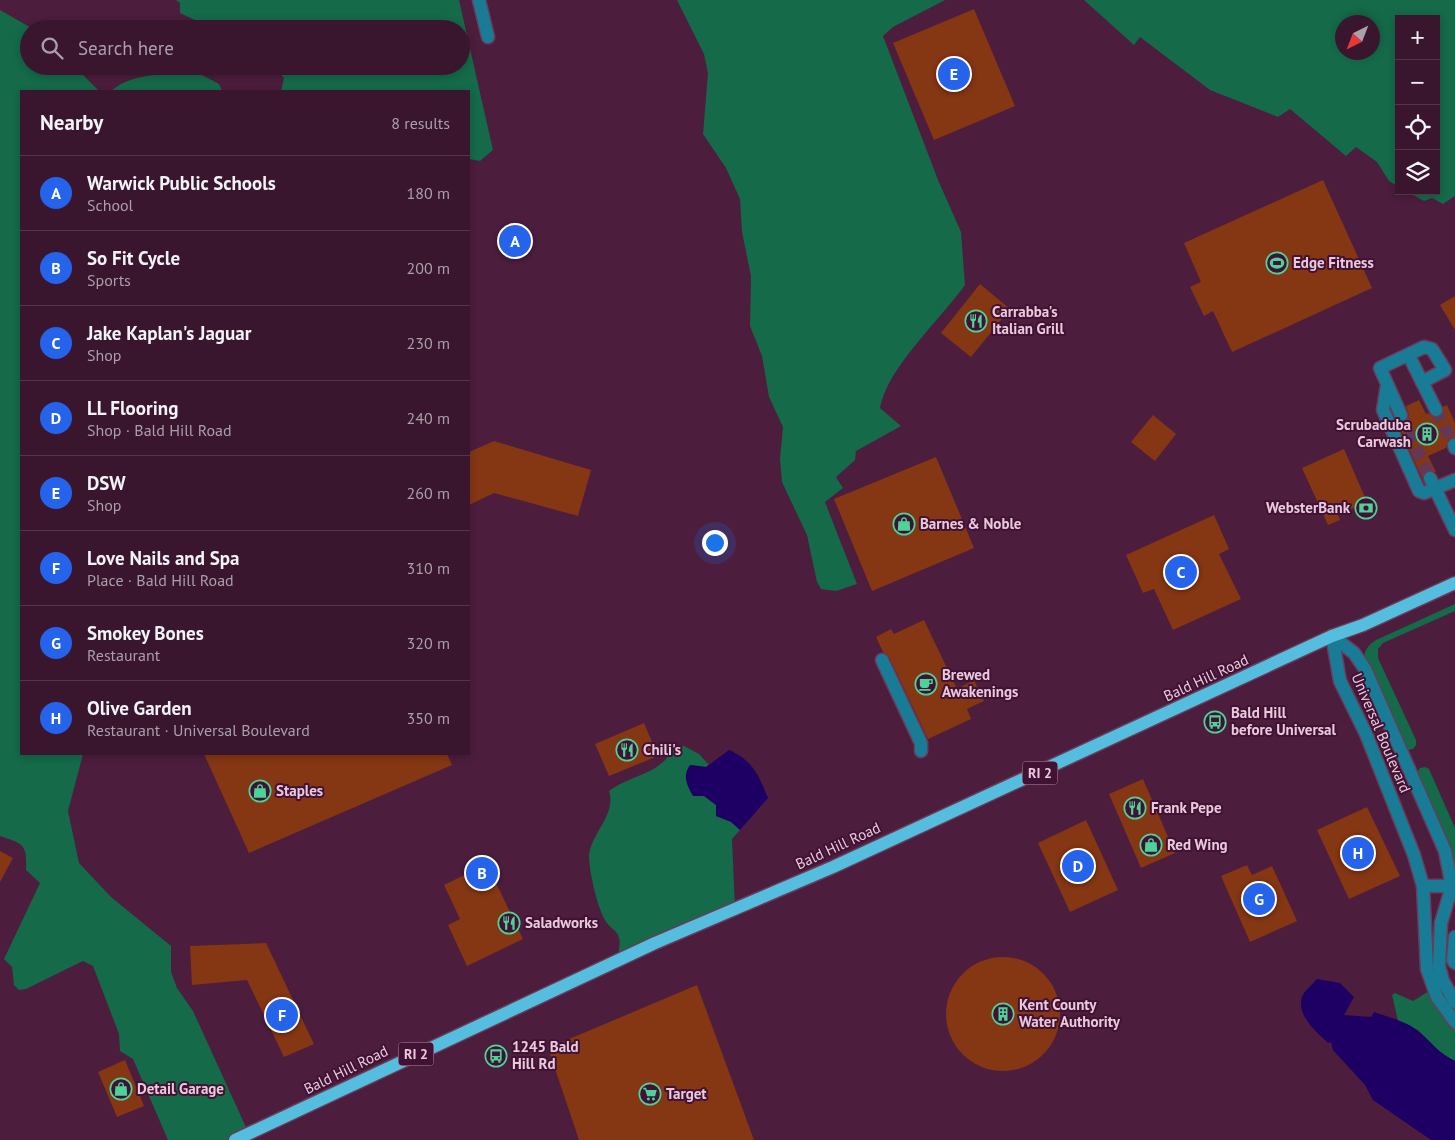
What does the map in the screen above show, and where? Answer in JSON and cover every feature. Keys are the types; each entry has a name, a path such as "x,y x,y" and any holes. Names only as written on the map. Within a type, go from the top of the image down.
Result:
{"main road":[{"name":"Bald Hill Road","path":"235,1140 655,943 833,867 1332,636 1363,625 1455,583"}],"street":[{"path":"479,0 488,37"},
{"path":"1402,415 1380,368 1424,347 1432,349 1445,370 1422,382"},
{"path":"1412,362 1436,410"},
{"path":"1387,385 1383,410 1404,462 1419,491 1424,493 1436,490 1455,480"},
{"path":"1430,478 1436,490 1450,508 1455,530"},
{"name":"Universal Boulevard","path":"1332,636 1354,654 1365,669 1445,851 1454,886 1451,903 1441,923 1439,966 1443,980 1455,1002"},
{"name":"Universal Boulevard","path":"1332,636 1340,681 1382,774 1414,855 1423,886 1427,969 1437,998 1455,1022"},
{"path":"882,660 921,743 921,750"},
{"path":"1423,886 1454,886"},
{"path":"1424,901 1451,903"},
{"path":"1455,937 1453,960 1455,963"}],"green space":[{"path":"176,0 459,0 464,20 195,20 180,13 180,3"},
{"path":"677,0 945,0 893,27 883,36 938,180 961,232 965,285 903,361 885,393 880,408 901,426 856,451 855,460 836,477 843,488 825,502 857,584 836,591 821,589 817,582 807,535 782,482 780,459 783,427 769,397 762,356 750,326 751,276 742,232 740,199 726,168 703,134 708,73 704,54"},
{"path":"1084,0 1455,0 1455,196 1443,204 1432,198 1424,201 1413,195 1440,195 1440,15 1395,15 1395,185 1389,181 1377,162 1356,147 1346,156 1290,109 1278,117 1210,90 1140,37 1134,45"},
{"path":"0,10 20,22 20,75 84,75 98,90 20,90 20,755 83,755 68,811 79,863 111,897 171,946 171,972 177,988 193,1011 250,1136 241,1140 168,1140 133,1059 120,1051 119,1034 93,966 83,961 26,989 19,990 14,985 12,967 4,959 40,883 26,870 26,855 22,846 0,836"},
{"path":"470,49 493,150 480,161 470,159 470,90 281,90 284,78 282,75 470,75"},
{"path":"152,75 202,75 219,84 222,90 112,90 130,80"},
{"path":"1455,604 1455,611 1383,643 1378,649 1378,658 1416,740 1416,745 1413,749 1407,750 1364,660 1365,653 1376,640"},
{"path":"684,746 699,754 709,765 706,767 691,765 693,796 704,796 716,805 716,816 731,821 740,830 732,839 735,909 617,961 620,940 617,933 604,918 597,901 589,863 590,848 609,808 609,791 626,781 654,769 662,763 673,747"},
{"path":"1425,767 1429,769 1455,828 1455,871 1416,774 1420,768"},
{"path":"1442,983 1455,1004 1455,1061 1441,1055 1418,1030 1398,1021 1392,995 1395,993 1413,1001"}],"shaded area":[{"path":"729,750 744,759 754,769 768,798 740,830 731,822 716,816 716,805 704,796 693,796 686,780 686,773 690,765 706,767"},
{"path":"1317,979 1340,983 1354,997 1344,1015 1371,1017 1374,1012 1402,1022 1418,1031 1440,1051 1455,1061 1455,1140 1431,1140 1373,1100 1365,1085 1333,1050 1331,1042 1328,1043 1313,1029 1302,1011 1302,997"}],"building":[{"path":"974,9 1015,106 934,140 893,43"},
{"name":"Edge Fitness","path":"1323,180 1372,288 1232,352 1213,311 1204,316 1190,287 1201,282 1184,243"},
{"name":"Carrabba's Italian Grill","path":"980,284 1010,309 971,357 941,333"},
{"path":"1455,296 1455,330 1440,305"},
{"name":"Scrubaduba Carwash","path":"1419,400 1426,414 1428,413 1435,418 1442,415 1443,407 1447,405 1455,423 1455,437 1448,440 1446,448 1428,456 1436,472 1427,471 1422,478 1397,422 1404,423 1407,420 1409,415 1406,406"},
{"path":"1153,415 1176,434 1155,461 1131,442"},
{"path":"494,441 591,470 578,516 494,493 470,505 470,452"},
{"path":"1344,449 1367,502 1338,515 1340,520 1328,525 1302,468"},
{"name":"Barnes & Noble","path":"936,457 974,548 872,591 834,499"},
{"path":"1214,515 1229,549 1219,554 1241,599 1173,630 1154,589 1143,593 1126,555"},
{"name":"Brewed Awakenings","path":"924,620 957,689 974,680 984,701 967,709 971,719 928,739 889,657 883,652 876,637 891,629 894,634"},
{"name":"Chili's","path":"644,723 658,756 609,776 595,744"},
{"path":"204,755 447,755 452,765 249,853"},
{"path":"1143,779 1175,853 1141,868 1109,794"},
{"path":"1367,807 1400,876 1349,899 1317,830"},
{"path":"1086,820 1118,890 1070,912 1038,843"},
{"path":"0,851 13,858 0,882"},
{"path":"487,864 523,939 467,966 448,925 460,919 444,885"},
{"path":"1247,865 1252,875 1272,866 1297,921 1250,942 1221,876"},
{"path":"266,943 314,1044 284,1057 247,980 192,985 190,946"},
{"name":"Kent County Water Authority","path":"1003,957 1025,961 1044,973 1056,992 1060,1014 1056,1036 1044,1055 1025,1067 1003,1071 981,1067 962,1055 950,1036 946,1014 950,992 962,973 981,961"},
{"name":"Target","path":"697,985 754,1140 579,1140 548,1048"},
{"name":"Detail Garage","path":"125,1060 144,1106 117,1117 98,1072"}],"tunnel":[{"path":"1436,410 1454,445"},
{"path":"1401,415 1430,478"}],"place":[{"name":"DSW","path":"954,74"},
{"name":"Warwick Public Schools","path":"515,241"},
{"name":"Edge Fitness","path":"1277,263"},
{"name":"Carrabba's Italian Grill","path":"976,321"},
{"name":"Scrubaduba Carwash","path":"1427,434"},
{"name":"WebsterBank","path":"1366,508"},
{"name":"Barnes & Noble","path":"904,524"},
{"name":"Jake Kaplan's Jaguar","path":"1181,572"},
{"name":"Brewed Awakenings","path":"926,684"},
{"name":"Bald Hill before Universal","path":"1215,722"},
{"name":"Chili's","path":"627,750"},
{"name":"Staples","path":"260,791"},
{"name":"Frank Pepe","path":"1135,808"},
{"name":"Red Wing","path":"1151,845"},
{"name":"Olive Garden","path":"1358,853"},
{"name":"LL Flooring","path":"1078,866"},
{"name":"So Fit Cycle","path":"482,873"},
{"name":"Smokey Bones","path":"1259,899"},
{"name":"Saladworks","path":"509,923"},
{"name":"Kent County Water Authority","path":"1003,1014"},
{"name":"Love Nails and Spa","path":"282,1015"},
{"name":"1245 Bald Hill Rd","path":"496,1056"},
{"name":"Detail Garage","path":"121,1089"},
{"name":"Target","path":"650,1094"}]}
